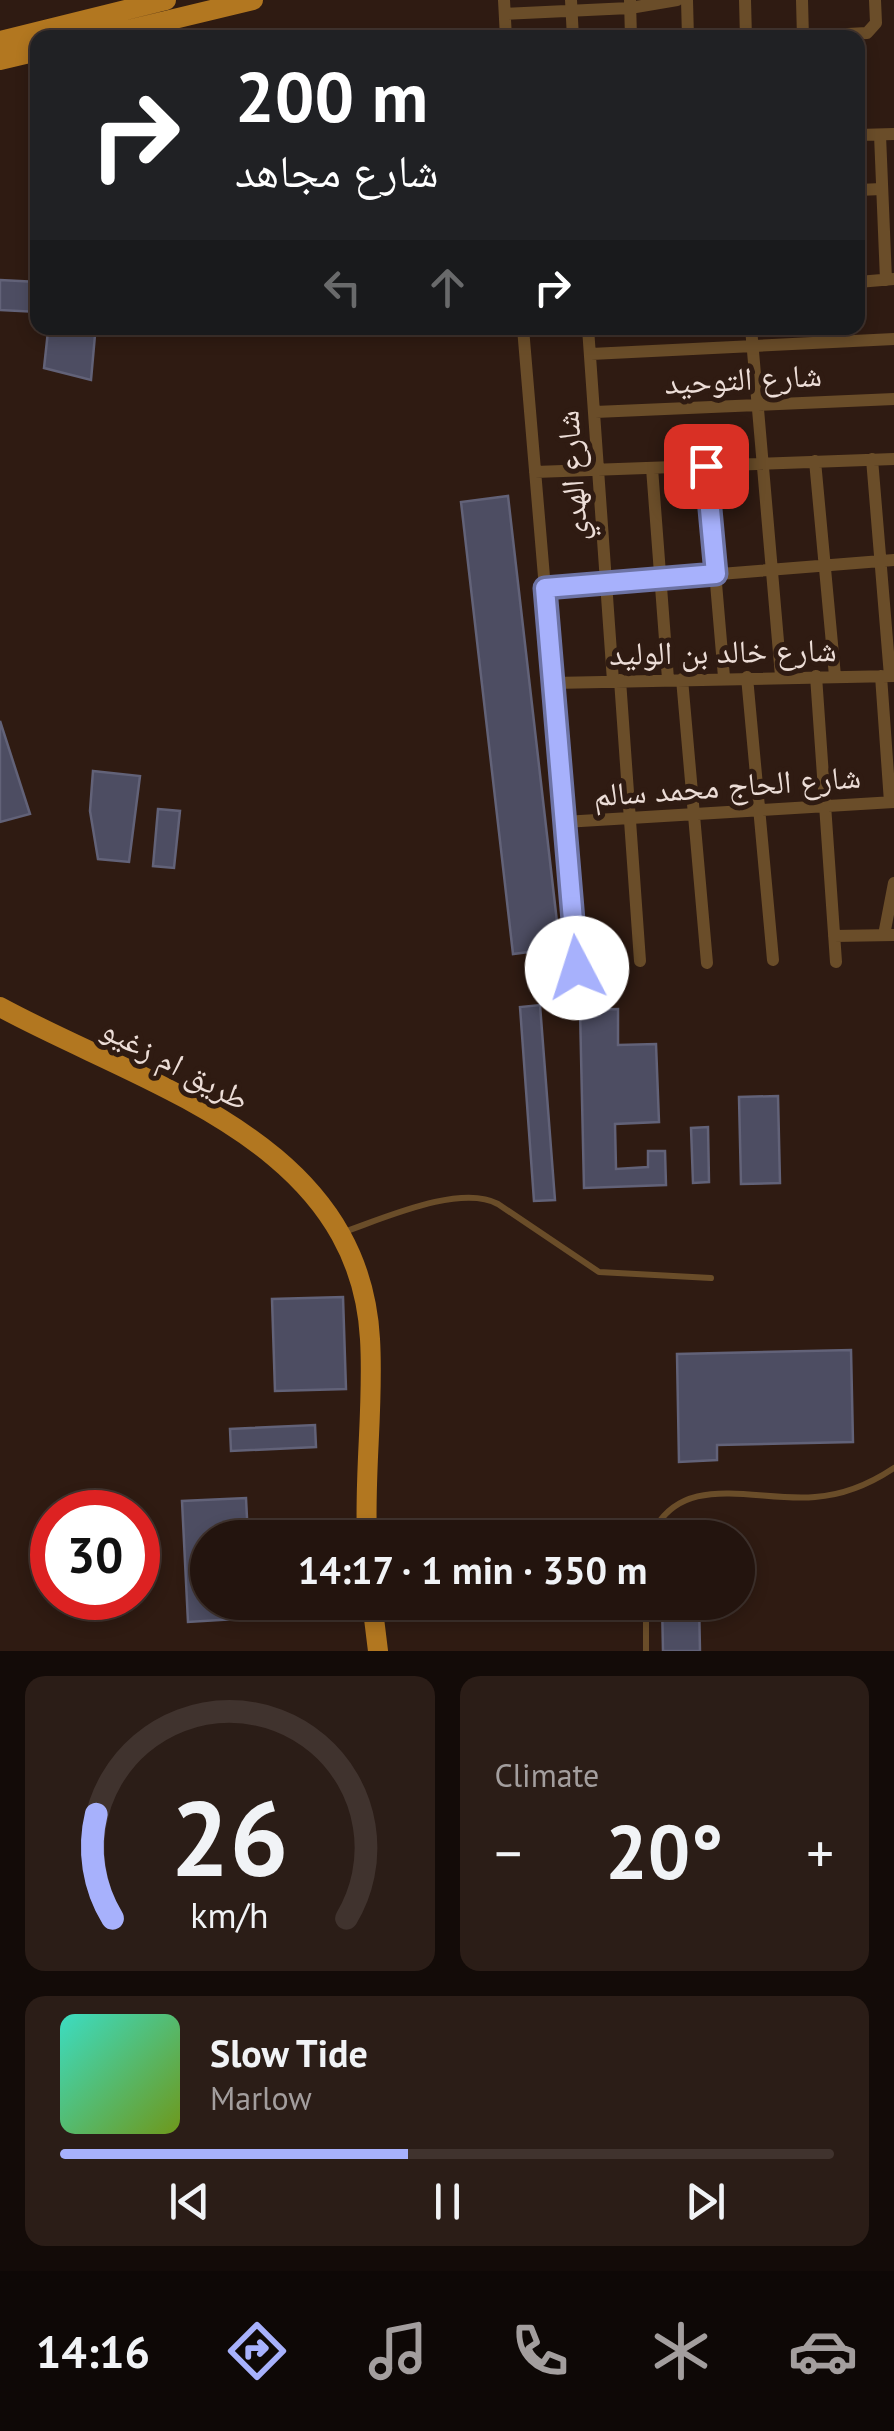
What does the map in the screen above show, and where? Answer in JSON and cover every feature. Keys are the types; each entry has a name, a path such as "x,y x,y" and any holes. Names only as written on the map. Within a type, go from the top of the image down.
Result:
{"main road":[{"path":"45,30 166,0"},
{"path":"128,30 253,0"},
{"path":"0,41 30,34"},
{"path":"0,60 30,53"},
{"name":"طريق ام زغيو","path":"0,1007 237,1126 310,1193 340,1233 360,1284 370,1338 367,1520"},
{"path":"374,1620 378,1651"}],"street":[{"path":"505,7 676,0"},
{"path":"687,0 688,30"},
{"path":"745,0 746,30"},
{"path":"802,0 803,30"},
{"path":"865,32 876,22 875,0"},
{"path":"630,4 632,30"},
{"path":"865,282 890,280 882,189 887,134"},
{"path":"865,190 882,189"},
{"path":"525,335 577,968"},
{"name":"شارع الهدي","path":"589,335 606,584 640,961"},
{"path":"752,335 780,676"},
{"path":"591,354 894,339"},
{"name":"شارع التوحيد","path":"595,412 894,398"},
{"path":"535,472 894,458"},
{"path":"872,459 888,560 892,802"},
{"path":"815,461 835,676"},
{"path":"706,466 724,677"},
{"path":"652,468 660,579 694,814 707,964"},
{"path":"545,588 888,560"},
{"path":"747,676 774,960"},
{"path":"816,676 836,962"},
{"name":"شارع خالد بن الوليد","path":"553,683 888,676"},
{"name":"شارع الحاج محمد سالم","path":"564,822 892,802"},
{"path":"834,936 889,935 894,883"}],"lane":[{"path":"340,1233 445,1200 481,1198 498,1204 599,1272 711,1278"},
{"path":"662,1520 669,1510 698,1494 828,1496 857,1488 894,1468"},
{"path":"646,1620 646,1651"}],"building":[{"path":"0,280 30,282 30,312 0,310"},
{"path":"48,335 95,335 91,380 44,368"},
{"path":"508,496 560,948 513,954 461,502"},
{"path":"0,721 30,814 0,822"},
{"path":"93,771 140,776 129,862 98,859 90,811"},
{"path":"158,809 180,811 174,868 153,866"},
{"path":"540,1005 555,1200 534,1201 520,1007"},
{"path":"618,1009 618,1045 656,1044 659,1122 615,1124 616,1169 648,1167 648,1151 665,1151 666,1185 584,1188 580,1010"},
{"path":"778,1096 780,1183 741,1184 739,1097"},
{"path":"708,1127 709,1182 693,1183 691,1128"},
{"path":"343,1297 346,1389 275,1391 272,1299"},
{"path":"851,1350 853,1442 717,1445 717,1460 679,1462 677,1354"},
{"path":"315,1425 316,1447 231,1451 230,1429"},
{"path":"246,1498 247,1520 190,1520 190,1620 220,1620 188,1622 182,1501"},
{"path":"662,1620 699,1620 700,1651 663,1651"}],"route":[{"path":"577,968 545,588 716,574 706,466"}]}
